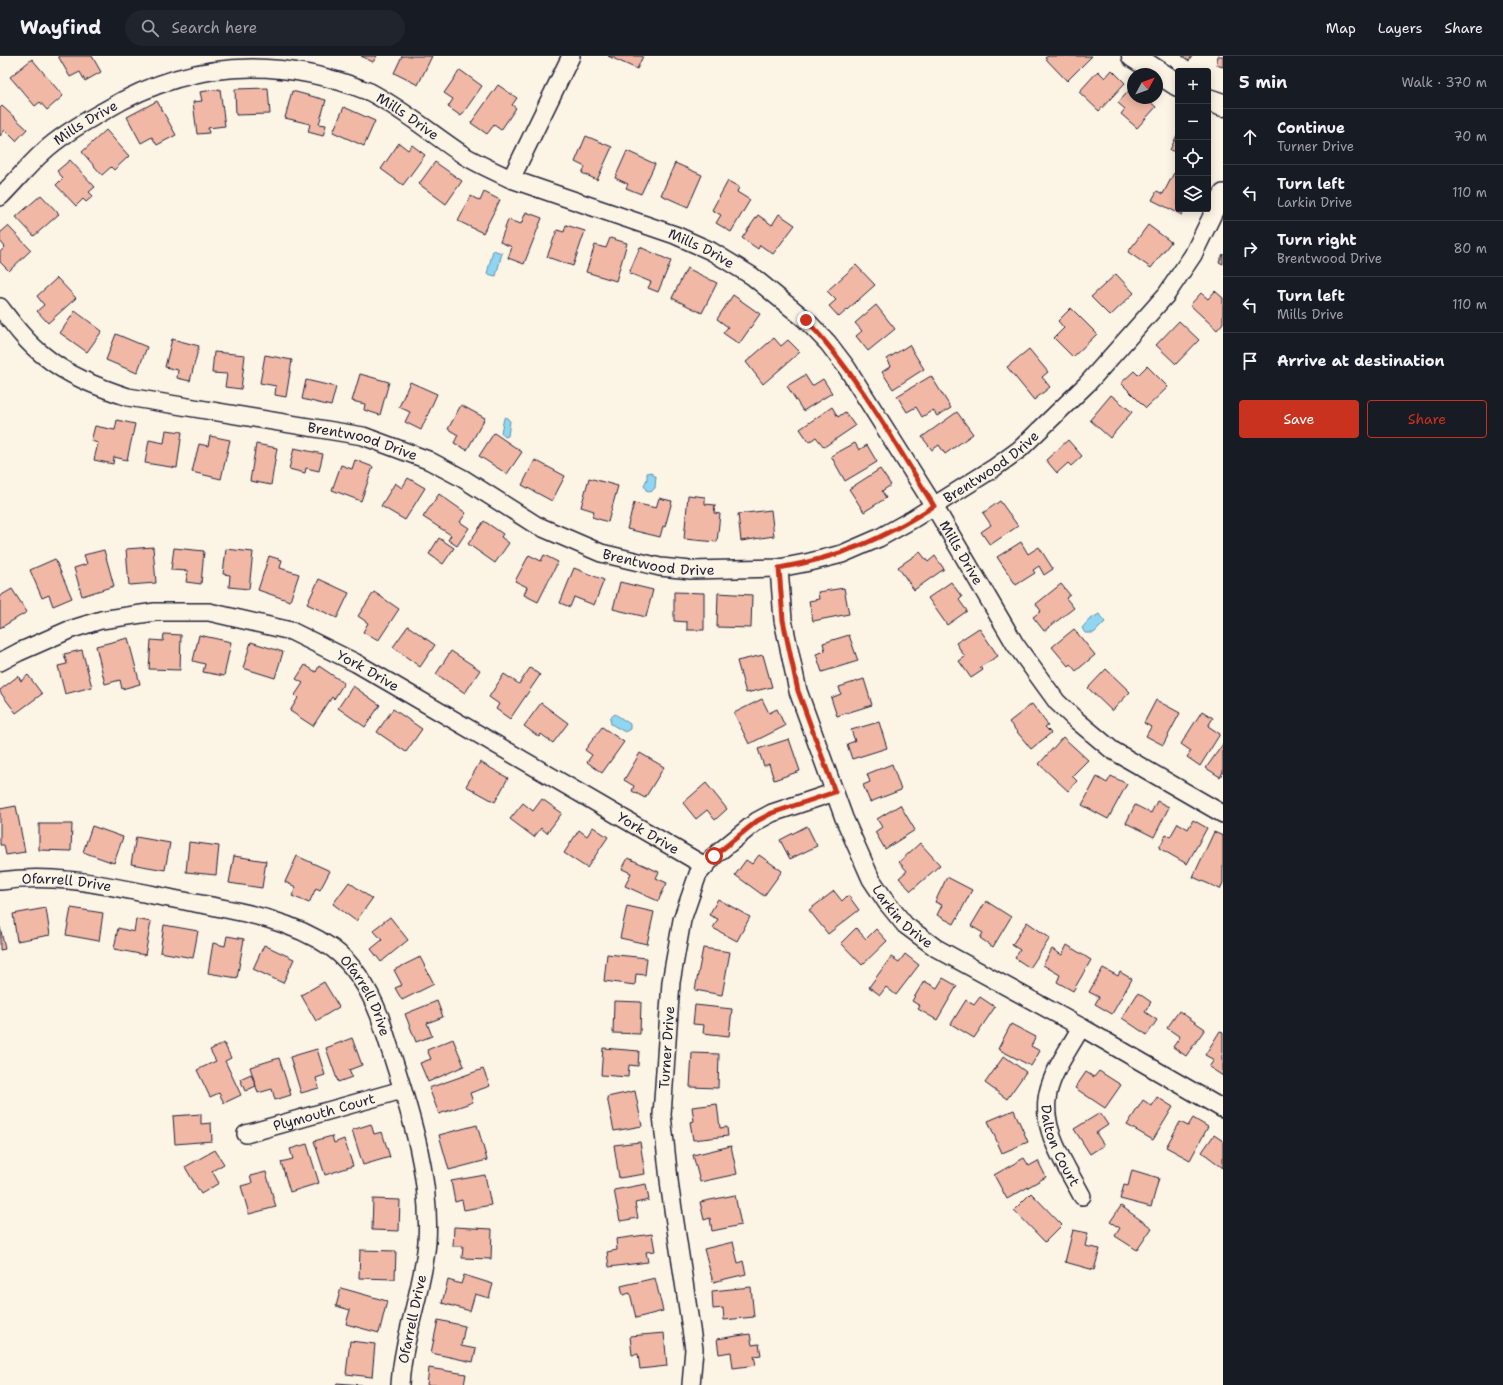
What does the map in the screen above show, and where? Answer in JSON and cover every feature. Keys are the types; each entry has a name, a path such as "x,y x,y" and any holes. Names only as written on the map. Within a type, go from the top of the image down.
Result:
{"street":[{"path":"511,179 571,56"},
{"path":"1133,56 1175,83"},
{"name":"Mills Drive","path":"0,197 42,153 76,127 132,94 183,74 244,61 269,62 332,75 370,92 466,156 511,179 675,235 711,251 752,276 779,297 806,320 828,343 847,368 934,506 1015,644 1057,702 1112,750 1223,814"},
{"path":"1211,101 1223,105"},
{"name":"Brentwood Drive","path":"0,307 21,333 42,355 66,371 96,386 128,397 363,436 428,460 462,478 536,525 601,553 660,567 691,570 779,568 842,554 879,538 934,506 994,468 1020,449 1087,384 1166,295 1193,254 1223,193"},
{"name":"Larkin Drive","path":"779,568 783,620 798,691 835,792 872,879 886,902 905,925 936,948 1081,1027 1223,1109"},
{"name":"York Drive","path":"0,662 68,630 101,620 155,612 209,612 291,631 356,663 706,866"},
{"name":"Turner Drive","path":"691,1385 694,1349 670,1189 662,1115 672,974 682,920 690,893 698,874 714,856 757,821 772,813 835,792"},
{"name":"Ofarrell Drive","path":"0,882 39,878 79,880 261,916 296,927 333,949 349,963 373,998 380,1017 419,1146 426,1182 427,1242 422,1275 407,1336 400,1385"},
{"name":"Dalton Court","path":"1081,1027 1056,1073 1048,1093 1046,1111 1049,1131 1082,1196"},
{"name":"Plymouth Court","path":"246,1134 402,1090"}],"water":[{"path":"493,250 502,253 496,276 487,274"},
{"path":"506,417 510,421 508,436 505,437 501,432 504,418"},
{"path":"651,472 654,476 656,476 655,488 651,492 646,490 644,485 647,479 647,473"},
{"path":"1099,614 1105,622 1094,633 1085,633 1082,628 1089,620"},
{"path":"615,714 630,724 630,729 625,732 611,724 610,718"}],"building":[{"path":"58,56 92,56 101,72 85,81 80,72 70,77"},
{"path":"361,56 377,56 373,62"},
{"path":"402,56 432,56 418,85 394,73"},
{"path":"608,56 643,56 637,69"},
{"path":"1048,56 1092,56 1067,81 1045,58"},
{"path":"1182,56 1192,56 1189,61"},
{"path":"1218,56 1223,56 1223,67 1216,65"},
{"path":"32,59 63,96 47,110 40,102 35,106 10,77"},
{"path":"460,70 482,86 461,116 448,107 453,99 444,93"},
{"path":"1112,70 1125,83 1099,111 1079,92 1098,71 1105,78"},
{"path":"498,85 517,98 512,105 516,108 501,130 494,125 487,134 471,123"},
{"path":"268,88 270,114 236,115 235,89"},
{"path":"220,89 225,126 208,128 209,133 197,134 193,102 202,101 200,92"},
{"path":"292,91 326,100 319,124 326,125 323,136 308,132 310,124 285,118"},
{"path":"1127,93 1127,104 1153,104 1156,107 1137,128 1121,114 1125,109 1118,103"},
{"path":"157,101 176,135 157,145 152,137 141,143 127,117"},
{"path":"2,106 27,129 16,141 5,130 0,136 0,108"},
{"path":"344,107 375,121 364,146 333,132"},
{"path":"106,130 129,156 114,170 111,167 102,175 82,152"},
{"path":"586,136 612,147 597,180 582,173 585,167 575,162"},
{"path":"1175,139 1175,152 1170,150"},
{"path":"399,143 408,150 412,145 425,155 403,185 381,169"},
{"path":"627,151 655,164 641,194 626,188 628,184 615,178"},
{"path":"70,160 95,187 89,192 93,196 86,202 83,199 76,206 56,185 63,178 57,171"},
{"path":"435,162 462,181 446,204 419,184"},
{"path":"675,163 702,175 688,207 661,195"},
{"path":"1175,174 1175,212 1152,200 1157,191 1163,194"},
{"path":"728,181 739,187 737,192 750,200 731,232 716,223 721,215 712,210"},
{"path":"484,192 500,200 483,233 458,221 471,196 480,201"},
{"path":"41,195 59,214 34,236 16,217"},
{"path":"526,212 542,218 524,264 508,258 512,247 500,242 508,220 521,224"},
{"path":"1176,212 1184,212 1182,215"},
{"path":"779,214 795,225 773,254 760,245 758,249 742,238 758,215 772,225"},
{"path":"566,225 585,231 573,266 547,257 557,230 564,232"},
{"path":"1148,225 1171,242 1151,268 1128,252"},
{"path":"8,226 31,250 9,271 0,262 0,252 5,247 0,241 0,233"},
{"path":"610,238 627,243 616,281 586,272 595,245 606,248"},
{"path":"640,247 671,261 658,292 648,288 651,282 629,273"},
{"path":"1223,254 1223,264 1219,262"},
{"path":"856,265 875,285 839,317 829,306 836,300 827,291"},
{"path":"687,268 717,283 702,313 672,298"},
{"path":"1116,274 1134,293 1110,316 1091,297"},
{"path":"57,278 76,298 48,323 37,311 44,305 37,296"},
{"path":"1215,291 1223,298 1223,323 1217,330 1190,305 1201,293 1208,299"},
{"path":"733,295 760,314 739,344 723,333 728,327 717,319"},
{"path":"876,305 895,329 868,351 856,336 862,331 855,323"},
{"path":"1071,308 1097,334 1073,357 1054,338 1064,328 1058,321"},
{"path":"75,311 102,331 87,352 60,333"},
{"path":"1179,321 1199,340 1176,364 1156,345"},
{"path":"116,334 147,347 137,373 106,360"},
{"path":"774,338 781,346 788,340 800,352 763,384 746,362"},
{"path":"172,339 199,346 190,381 177,378 178,370 165,367"},
{"path":"909,345 924,369 893,389 882,372 891,366 887,359"},
{"path":"1029,349 1048,372 1042,377 1050,387 1034,400 1007,367"},
{"path":"214,352 245,355 241,389 225,387 227,374 212,373"},
{"path":"265,355 292,360 286,397 275,395 276,386 260,383"},
{"path":"1147,366 1168,387 1146,408 1121,383 1134,371 1138,375"},
{"path":"360,374 389,382 380,415 364,410 365,404 352,401"},
{"path":"805,375 812,386 823,379 832,393 803,411 787,386"},
{"path":"931,376 951,408 937,416 933,410 922,417 916,407 907,412 897,396"},
{"path":"306,380 336,387 331,406 302,399"},
{"path":"410,382 437,394 421,430 405,422 410,412 399,407"},
{"path":"1111,395 1132,412 1110,438 1090,420"},
{"path":"461,405 485,418 467,450 454,443 458,435 448,429"},
{"path":"832,407 838,417 845,412 855,426 824,447 816,437 809,442 800,429"},
{"path":"957,412 973,434 945,454 939,445 932,450 922,437"},
{"path":"117,420 135,424 127,460 114,457 113,464 94,460 98,443 91,441 95,426 115,430"},
{"path":"166,430 182,432 177,468 145,463 149,440 164,443"},
{"path":"494,433 522,452 507,474 479,456"},
{"path":"210,436 230,440 221,479 192,472 199,444 208,446"},
{"path":"1068,440 1082,456 1071,466 1068,463 1057,473 1046,460"},
{"path":"855,443 859,450 867,445 877,462 845,481 831,456"},
{"path":"256,444 277,448 271,485 250,481"},
{"path":"294,448 323,454 319,471 306,468 305,473 289,469"},
{"path":"355,460 373,467 361,501 332,490 341,465 352,469"},
{"path":"535,460 565,476 552,501 522,485"},
{"path":"880,469 891,485 882,491 886,498 864,512 849,489"},
{"path":"408,478 425,488 405,520 381,506 395,483 402,488"},
{"path":"589,478 618,486 608,522 592,517 594,511 581,507"},
{"path":"439,494 466,513 460,522 469,528 457,546 448,540 451,535 423,517"},
{"path":"688,495 705,497 705,504 715,505 714,513 720,514 717,542 684,539"},
{"path":"659,498 672,501 665,527 663,526 660,537 627,529 634,503 656,508"},
{"path":"1000,501 1018,526 990,545 981,532 991,525 983,513"},
{"path":"771,510 774,536 741,541 738,514"},
{"path":"484,521 503,534 501,537 509,543 495,563 468,544"},
{"path":"439,538 454,548 443,564 429,554"},
{"path":"1021,542 1028,554 1039,547 1053,569 1044,575 1039,566 1033,570 1035,573 1016,585 997,557"},
{"path":"153,547 156,583 129,585 126,549"},
{"path":"174,548 204,551 201,584 186,582 188,571 171,570"},
{"path":"226,549 253,552 249,589 229,587 230,575 223,574"},
{"path":"104,550 114,586 82,596 74,568 87,564 84,555"},
{"path":"920,552 928,562 935,556 944,569 914,590 898,567"},
{"path":"529,555 541,561 544,555 558,562 538,602 524,595 527,587 515,581"},
{"path":"269,556 282,560 280,568 299,574 290,601 258,590"},
{"path":"55,559 72,598 53,606 49,595 42,598 30,570"},
{"path":"574,568 604,580 594,605 574,597 570,607 560,603"},
{"path":"319,579 349,593 337,618 307,604"},
{"path":"620,582 653,590 646,617 613,609"},
{"path":"951,582 962,597 959,600 967,611 947,625 928,598"},
{"path":"1061,584 1070,595 1066,598 1074,608 1044,631 1033,617 1041,611 1036,604"},
{"path":"844,588 849,614 813,621 809,601 819,599 818,592"},
{"path":"12,589 27,612 0,628 0,596"},
{"path":"374,592 399,609 378,641 363,632 368,623 358,616"},
{"path":"674,592 704,593 704,630 687,630 687,622 674,621"},
{"path":"718,593 752,595 751,628 717,627"},
{"path":"408,626 435,645 420,667 393,647"},
{"path":"979,628 998,656 980,667 983,670 971,678 959,661 965,657 956,643"},
{"path":"1074,629 1095,655 1076,671 1070,664 1068,666 1052,647"},
{"path":"164,634 181,635 180,670 149,669 151,640 163,641"},
{"path":"199,635 231,642 224,676 203,672 205,664 193,661"},
{"path":"849,635 858,661 822,672 816,654 825,651 823,643"},
{"path":"128,638 140,684 122,689 120,680 105,684 96,646"},
{"path":"251,642 283,652 275,678 243,668"},
{"path":"82,650 92,687 65,694 58,666 67,664 64,654"},
{"path":"451,651 480,670 465,693 436,674"},
{"path":"763,655 772,687 746,693 737,661"},
{"path":"305,665 316,672 319,666 344,683 334,699 332,697 313,726 290,711 298,698 295,695 303,683 296,679"},
{"path":"530,668 540,675 510,719 496,709 499,704 489,697 504,674 519,684"},
{"path":"1106,669 1130,692 1112,711 1088,688"},
{"path":"28,675 42,694 16,713 0,690 18,676 21,681"},
{"path":"864,679 872,705 837,716 831,698 841,694 839,687"},
{"path":"353,686 380,705 365,727 338,708"},
{"path":"762,699 769,713 777,709 785,726 749,744 734,713"},
{"path":"1156,700 1180,713 1163,745 1146,736 1151,727 1144,723"},
{"path":"541,703 568,723 553,743 541,734 539,737 524,726"},
{"path":"1032,704 1048,725 1045,727 1051,733 1031,749 1009,722"},
{"path":"393,709 422,729 406,752 377,732"},
{"path":"1202,711 1213,718 1208,726 1220,734 1200,766 1187,757 1191,751 1181,744"},
{"path":"879,722 887,748 852,759 847,744 855,741 851,730"},
{"path":"602,727 624,742 602,773 587,762 592,755 585,750"},
{"path":"1063,737 1088,760 1072,776 1077,781 1068,791 1039,764"},
{"path":"789,739 800,771 774,780 769,764 764,766 758,749"},
{"path":"1223,744 1223,772 1220,777 1206,768"},
{"path":"640,753 664,767 645,798 632,791 634,786 624,780"},
{"path":"480,762 508,778 495,802 466,786"},
{"path":"892,764 901,790 870,802 863,785 870,782 867,774"},
{"path":"1111,776 1127,784 1108,819 1082,805 1097,777 1107,783"},
{"path":"706,783 727,809 715,820 707,810 696,819 683,803"},
{"path":"542,799 562,813 547,833 541,828 534,837 510,819 523,803 533,811"},
{"path":"1157,801 1169,807 1154,837 1126,823 1135,805 1151,813"},
{"path":"900,805 915,830 885,849 875,832 882,827 877,819"},
{"path":"16,806 25,852 6,855 4,845 0,845 0,809"},
{"path":"1193,820 1207,828 1187,864 1159,848 1166,835 1170,837 1178,823 1188,829"},
{"path":"39,824 72,824 71,851 39,850"},
{"path":"92,826 123,837 114,863 83,852"},
{"path":"807,826 817,846 790,859 780,840"},
{"path":"593,827 608,837 587,868 564,853 579,830 587,836"},
{"path":"1214,832 1223,836 1223,883 1220,889 1193,877"},
{"path":"136,837 170,843 165,870 131,864"},
{"path":"189,842 219,846 216,875 186,872"},
{"path":"920,843 940,865 911,891 899,878 907,871 899,862"},
{"path":"759,855 782,871 764,896 735,875 746,860 752,864"},
{"path":"234,856 266,861 262,888 229,883"},
{"path":"297,856 330,871 320,890 316,888 309,903 292,896 296,887 285,882"},
{"path":"628,858 659,872 656,878 667,883 658,901 625,886 631,873 622,869"},
{"path":"947,877 972,890 954,924 937,915 942,905 935,902"},
{"path":"349,882 372,899 356,921 333,904"},
{"path":"834,891 842,901 848,895 859,910 828,934 809,910"},
{"path":"718,899 750,917 737,941 713,928 718,919 709,915"},
{"path":"986,901 1011,917 993,947 980,938 983,933 971,926"},
{"path":"627,906 654,912 647,944 620,938"},
{"path":"46,908 50,935 17,941 13,914"},
{"path":"71,908 103,913 99,941 66,935"},
{"path":"390,917 408,940 381,962 371,949 382,940 373,930"},
{"path":"136,919 151,922 145,955 114,949 118,928 134,932"},
{"path":"1027,922 1050,938 1030,968 1015,958 1020,950 1012,945"},
{"path":"164,925 198,931 193,958 160,952"},
{"path":"0,927 5,949 0,950"},
{"path":"856,928 866,939 876,929 887,941 862,965 841,943"},
{"path":"227,936 244,939 237,978 208,973 213,943 225,946"},
{"path":"264,945 294,959 283,983 253,969"},
{"path":"1067,945 1091,960 1073,991 1057,982 1060,975 1043,965 1052,949 1062,955"},
{"path":"703,948 730,952 722,995 695,990"},
{"path":"607,954 647,958 645,975 636,974 635,985 604,981"},
{"path":"905,954 919,965 896,995 886,987 880,995 869,987 891,957 899,962"},
{"path":"420,957 434,984 402,1000 395,988 402,985 394,970"},
{"path":"1103,968 1118,976 1120,972 1132,979 1112,1014 1095,1004 1099,997 1089,992"},
{"path":"943,978 957,986 937,1020 918,1009 920,1006 912,1001 924,981 937,988"},
{"path":"324,982 339,1007 316,1021 301,995"},
{"path":"1138,993 1151,1002 1145,1012 1157,1020 1147,1035 1122,1018"},
{"path":"980,997 995,1007 974,1038 951,1024 966,1000 974,1005"},
{"path":"437,1001 443,1017 427,1023 432,1036 416,1042 405,1014"},
{"path":"614,1001 641,1002 640,1034 613,1033"},
{"path":"695,1005 732,1009 729,1036 703,1033 704,1025 693,1024"},
{"path":"1179,1011 1205,1029 1186,1056 1173,1047 1180,1037 1167,1028"},
{"path":"1011,1024 1036,1037 1031,1046 1040,1051 1031,1066 998,1049"},
{"path":"1220,1031 1223,1032 1223,1076 1209,1067 1214,1060 1205,1055"},
{"path":"352,1038 362,1065 349,1070 352,1077 338,1082 326,1048"},
{"path":"453,1039 464,1066 428,1082 420,1063 431,1059 427,1050"},
{"path":"224,1043 231,1058 225,1061 241,1095 224,1103 219,1093 210,1097 197,1070 216,1061 210,1050"},
{"path":"603,1048 639,1051 638,1066 629,1065 628,1077 601,1075"},
{"path":"317,1049 325,1075 316,1078 319,1088 301,1093 290,1057"},
{"path":"692,1053 719,1054 718,1088 690,1087"},
{"path":"1004,1056 1026,1072 1007,1099 985,1083"},
{"path":"279,1058 291,1095 275,1100 272,1089 258,1093 250,1067"},
{"path":"483,1069 490,1086 470,1093 473,1102 439,1114 429,1088"},
{"path":"1099,1071 1121,1085 1105,1108 1075,1088 1086,1072 1094,1077"},
{"path":"251,1074 256,1086 245,1091 240,1079"},
{"path":"635,1091 642,1126 614,1131 607,1097"},
{"path":"1157,1097 1173,1107 1153,1140 1127,1125 1143,1100 1152,1106"},
{"path":"717,1104 720,1128 727,1127 728,1136 693,1140 690,1122 694,1121 692,1107"},
{"path":"1014,1110 1028,1142 1002,1153 988,1121"},
{"path":"1100,1113 1108,1125 1096,1133 1104,1145 1090,1154 1074,1129"},
{"path":"201,1114 201,1124 211,1123 212,1141 175,1144 173,1116"},
{"path":"1193,1118 1208,1127 1190,1160 1166,1147 1180,1122 1188,1126"},
{"path":"371,1124 374,1134 382,1132 390,1157 363,1165 352,1130"},
{"path":"477,1125 487,1160 449,1170 439,1135"},
{"path":"1214,1135 1223,1141 1223,1168 1202,1152"},
{"path":"332,1136 334,1143 344,1139 353,1166 325,1175 314,1141"},
{"path":"640,1142 645,1174 619,1178 614,1145"},
{"path":"307,1144 319,1183 290,1192 281,1162 293,1159 290,1149"},
{"path":"731,1146 737,1174 700,1182 693,1155"},
{"path":"215,1150 224,1164 212,1171 219,1183 201,1194 185,1167"},
{"path":"1024,1158 1029,1166 1038,1161 1046,1177 1007,1199 994,1175"},
{"path":"1132,1170 1159,1178 1151,1207 1120,1199 1124,1185 1128,1186"},
{"path":"266,1172 276,1207 249,1214 241,1186 252,1183 250,1176"},
{"path":"485,1175 491,1205 464,1210 462,1200 455,1202 451,1181"},
{"path":"646,1184 649,1200 635,1203 638,1218 620,1221 614,1190"},
{"path":"1031,1193 1062,1225 1045,1242 1014,1210"},
{"path":"735,1195 741,1225 712,1231 710,1218 704,1220 700,1202"},
{"path":"373,1199 400,1200 399,1231 372,1230"},
{"path":"1121,1206 1152,1228 1137,1250 1115,1236 1120,1228 1110,1222"},
{"path":"454,1227 492,1229 491,1259 462,1258 463,1246 453,1246"},
{"path":"1073,1230 1088,1233 1085,1246 1100,1249 1094,1270 1065,1262"},
{"path":"652,1234 655,1251 646,1252 648,1262 609,1267 607,1252 617,1250 616,1239"},
{"path":"733,1242 738,1263 743,1261 746,1274 713,1282 704,1249"},
{"path":"360,1250 396,1251 395,1279 359,1278"},
{"path":"464,1275 493,1284 489,1298 475,1294 470,1311 442,1303 448,1280 461,1284"},
{"path":"655,1278 663,1311 636,1318 630,1293 623,1295 621,1286"},
{"path":"751,1287 754,1317 724,1320 723,1308 713,1309 712,1291"},
{"path":"341,1288 387,1301 379,1333 346,1324 350,1310 336,1306"},
{"path":"438,1320 465,1326 461,1346 476,1349 473,1362 431,1353"},
{"path":"664,1333 667,1366 640,1369 638,1354 632,1355 630,1336"},
{"path":"750,1334 752,1345 759,1344 761,1355 754,1356 756,1365 733,1368 731,1352 719,1354 717,1339"},
{"path":"350,1341 375,1344 372,1377 346,1374"},
{"path":"429,1368 466,1374 464,1385 427,1385"},
{"path":"337,1383 361,1385 336,1385"}],"route":[{"path":"714,856 757,821 772,813 835,792 798,691 783,620 779,568 842,554 879,538 913,520 934,506 847,368 828,343 806,320"}]}
